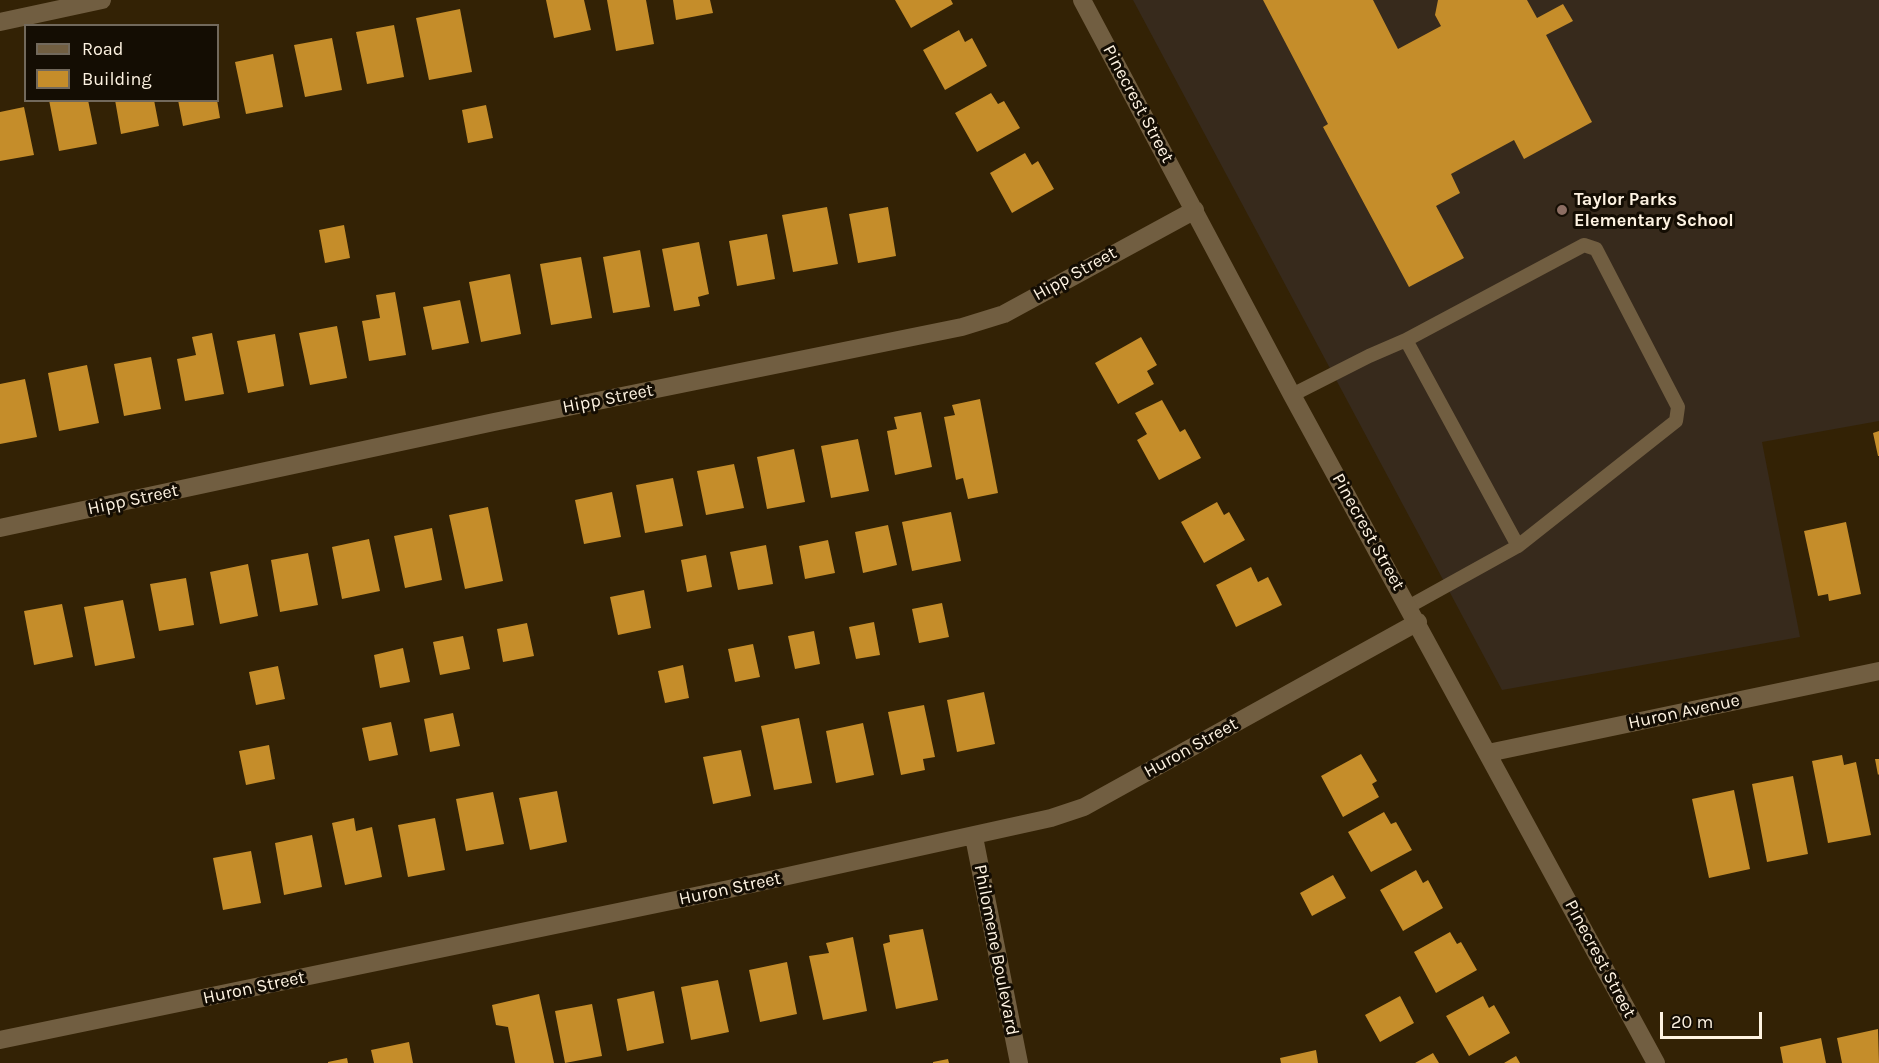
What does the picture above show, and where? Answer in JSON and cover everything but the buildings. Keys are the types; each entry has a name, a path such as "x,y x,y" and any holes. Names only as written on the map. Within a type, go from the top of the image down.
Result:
{"street":[{"path":"0,22 102,0"},
{"name":"Pinecrest Street","path":"1082,0 1292,395 1656,1063"},
{"name":"Hipp Street","path":"0,528 483,424 974,324 1004,314 1195,210"},
{"name":"Huron Street","path":"0,1040 974,837 1084,807 1413,615"},
{"name":"Huron Avenue","path":"1488,753 1879,671"},
{"name":"Philomene Boulevard","path":"974,837 1018,1063"}],"lane":[{"path":"1292,395 1406,340 1584,245 1596,249 1678,407 1676,421 1518,546 1413,615"},
{"path":"1406,340 1518,546"}],"shaded area":[{"name":"Taylor Parks Elementary School","path":"1133,0 1879,0 1879,421 1762,442 1800,637 1502,690"}],"place":[{"name":"Taylor Parks Elementary School","path":"1562,210"}]}
